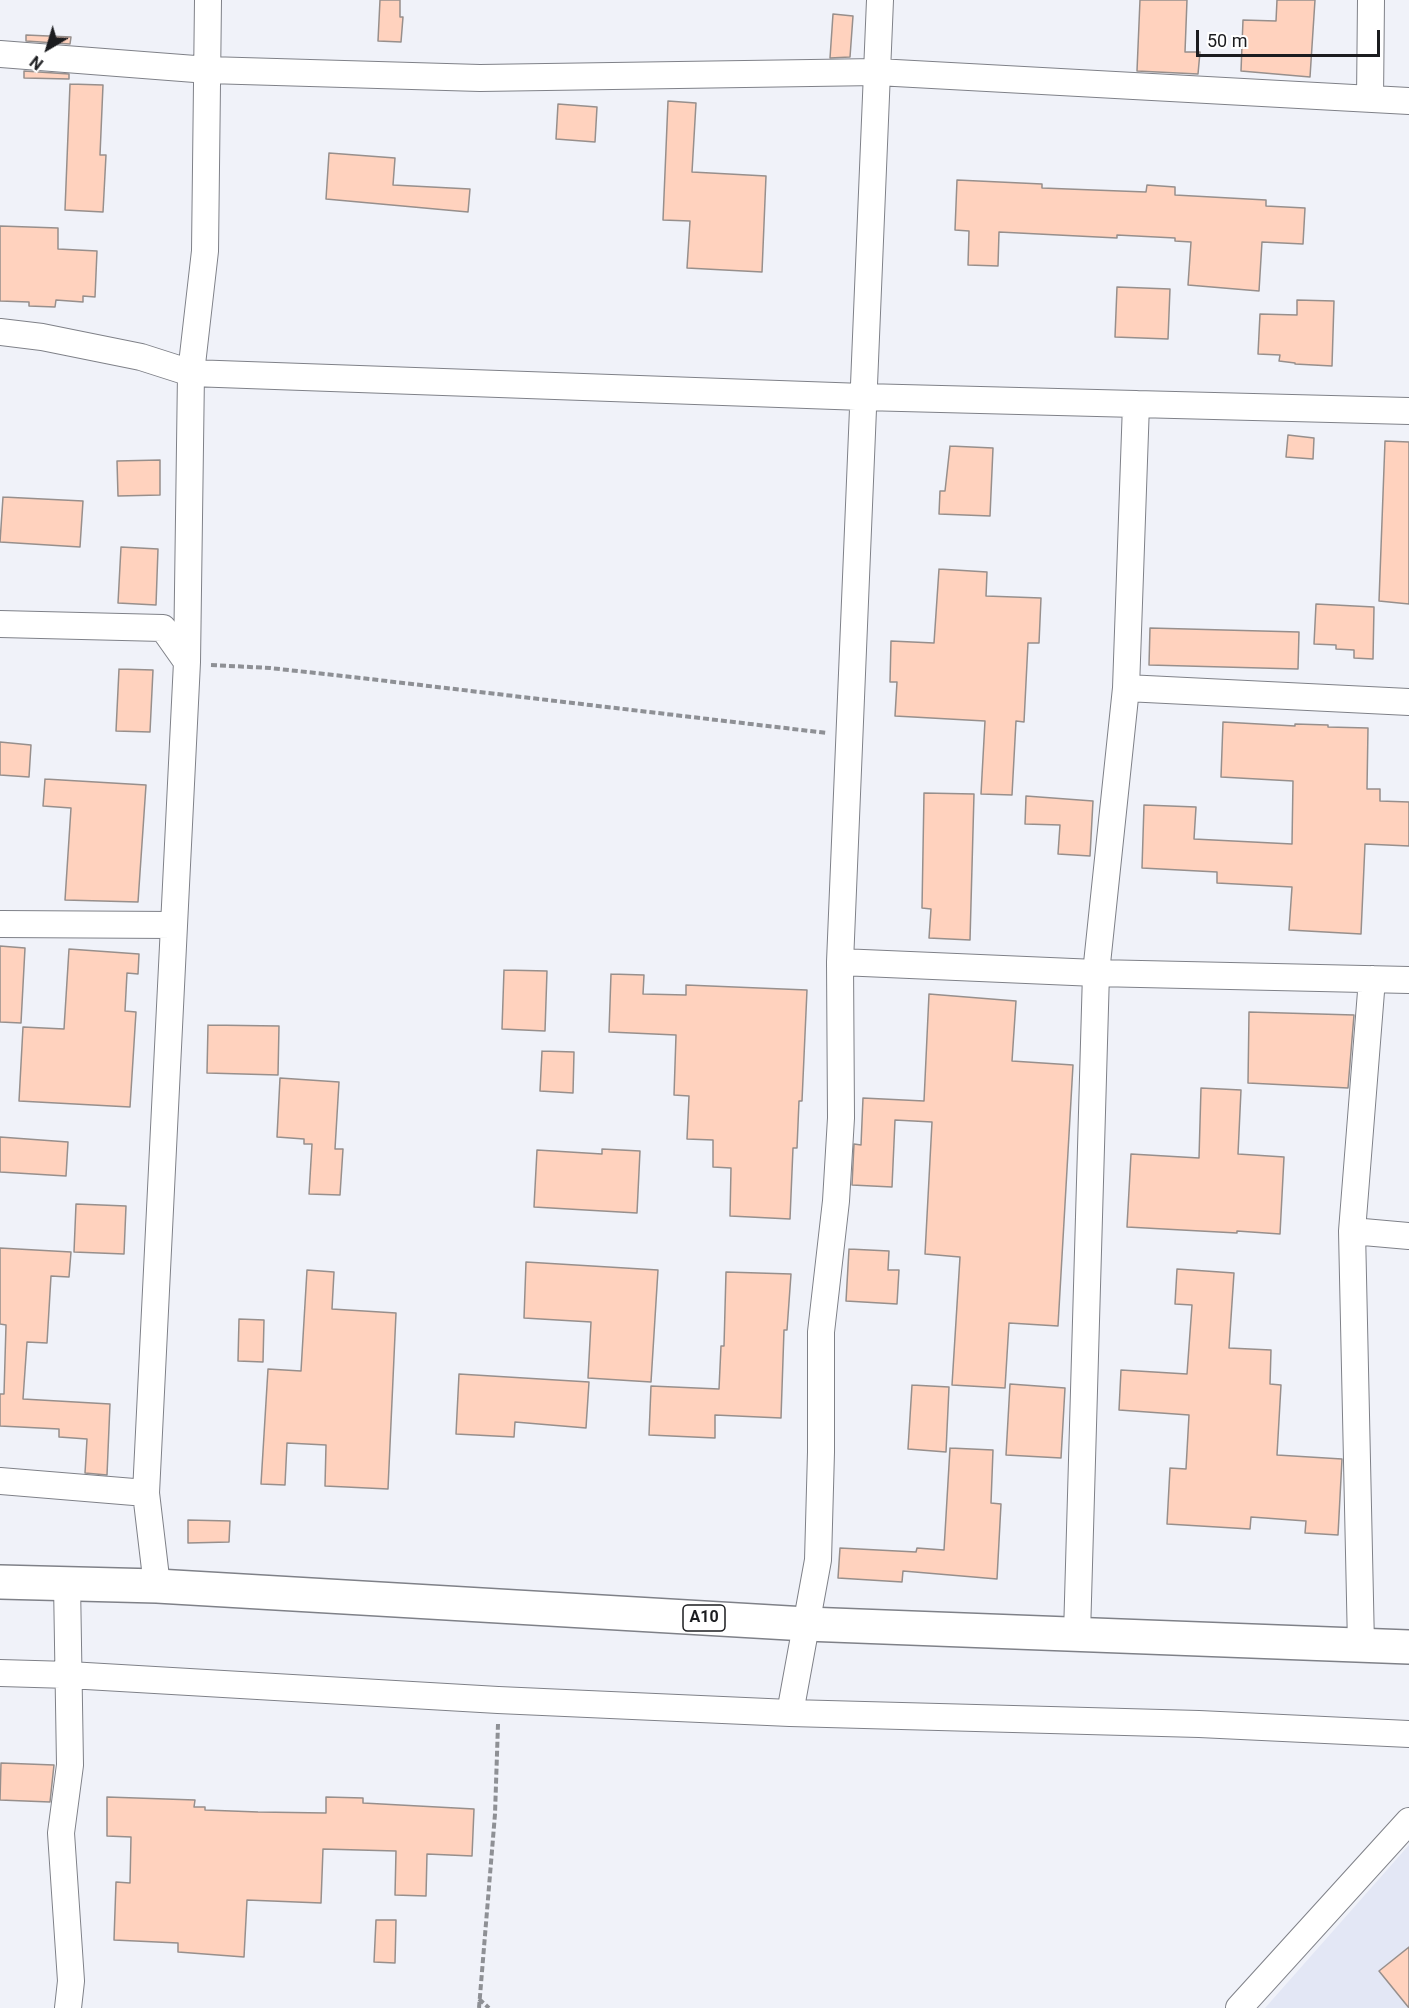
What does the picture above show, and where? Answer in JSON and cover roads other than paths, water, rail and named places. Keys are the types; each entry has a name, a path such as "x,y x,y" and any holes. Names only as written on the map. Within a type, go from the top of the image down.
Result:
{"main road":[{"name":"A10","path":"0,1582 157,1586 806,1623 1409,1647"}],"street":[{"path":"157,1586 146,1493 187,662 191,373 205,251 208,0"},
{"path":"790,1713 818,1560 821,1452 820,1332 836,1201 841,1118 840,962 880,0"},
{"path":"1370,99 1371,0"},
{"path":"0,54 208,70 480,78 876,72 1409,101"},
{"path":"0,332 42,337 141,357 191,373 863,397 1409,411"},
{"path":"1077,1634 1096,973 1126,688 1136,404"},
{"path":"0,624 163,628 187,662"},
{"path":"1126,688 1409,702"},
{"path":"0,924 173,925"},
{"path":"840,962 1096,973 1409,980"},
{"path":"1361,1646 1352,1231 1372,979"},
{"path":"1352,1231 1409,1236"},
{"path":"0,1481 146,1493"},
{"path":"68,1583 70,1765 61,1833 71,1981 68,2008"},
{"path":"0,1673 790,1713 1199,1724 1409,1734"},
{"path":"1239,2008 1409,1821"}]}
